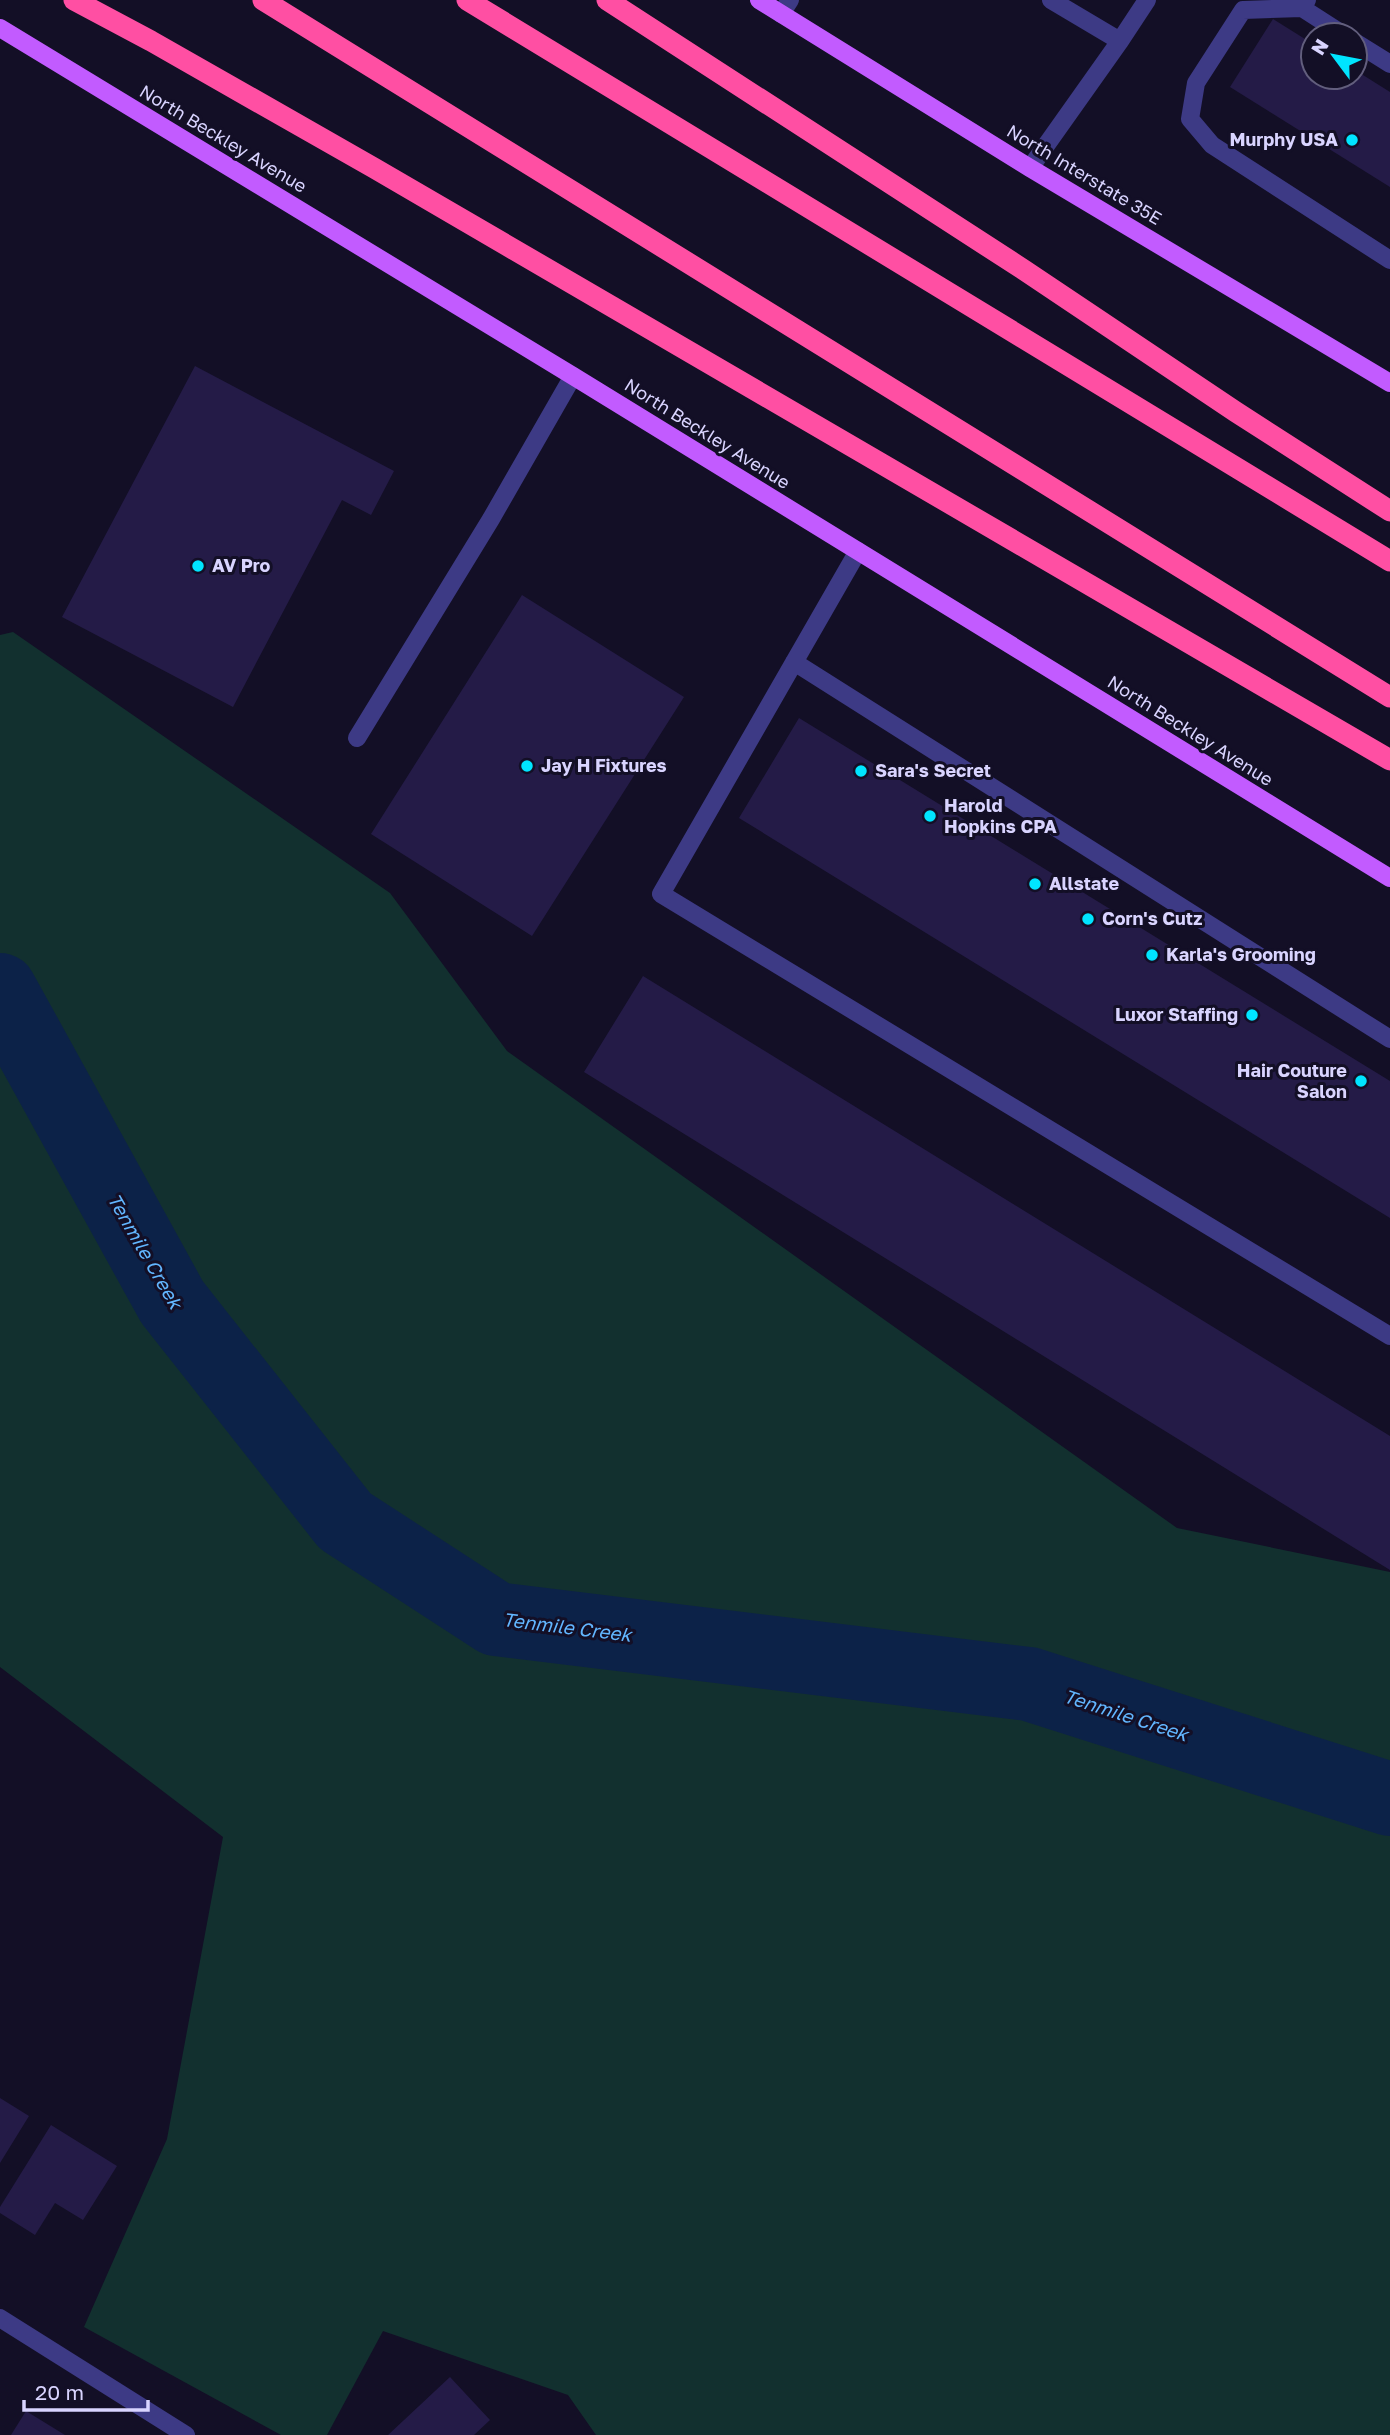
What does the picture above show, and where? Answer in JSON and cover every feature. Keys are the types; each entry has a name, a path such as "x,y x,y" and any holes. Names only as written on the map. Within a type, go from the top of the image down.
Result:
{"highway":[{"path":"74,0 362,161 1390,760"},
{"path":"263,0 1390,697"},
{"path":"467,0 1390,561"},
{"path":"607,0 1013,262 1224,404 1390,511"}],"main road":[{"name":"North Interstate 35E","path":"759,0 785,7 1030,168 1390,383"},
{"name":"North Beckley Avenue","path":"0,27 1390,878"}],"street":[{"path":"1051,0 1120,41"},
{"path":"1030,168 1147,0"},
{"path":"1326,21 1304,4 1243,10 1196,83 1190,119 1212,145 1390,260"},
{"path":"1369,51 1390,64"},
{"path":"357,738 491,519 573,376"},
{"path":"858,551 661,894 1390,1336"},
{"path":"794,662 1390,1039"},
{"path":"0,2318 186,2435"}],"green space":[{"path":"13,632 390,893 507,1051 1177,1528 1390,1572 1390,2435 596,2435 568,2395 383,2331 327,2435 281,2435 84,2327 167,2139 223,1837 0,1667 0,635"}],"building":[{"name":"Murphy USA","path":"1273,19 1299,35 1299,91 1369,91 1369,79 1390,92 1390,187 1230,87"},
{"name":"AV Pro","path":"195,366 394,471 371,515 342,500 233,707 62,617"},
{"name":"Jay H Fixtures","path":"522,595 684,697 532,936 371,834"},
{"path":"799,718 1390,1081 1390,1218 739,818"},
{"path":"643,976 1390,1436 1390,1570 584,1072"},
{"path":"0,2098 29,2116 0,2163"},
{"path":"51,2125 117,2166 83,2220 55,2203 35,2235 0,2213 0,2207"},
{"path":"450,2377 490,2420 474,2435 388,2435"},
{"path":"26,2411 65,2435 11,2435"}],"waterway":[{"name":"Tenmile Creek","path":"0,990 172,1302 345,1521 496,1619 1029,1684 1390,1799"}],"place":[{"name":"Murphy USA","path":"1352,140"},
{"name":"AV Pro","path":"198,566"},
{"name":"Jay H Fixtures","path":"527,766"},
{"name":"Sara's Secret","path":"861,771"},
{"name":"Harold Hopkins CPA","path":"930,816"},
{"name":"Allstate","path":"1035,884"},
{"name":"Corn's Cutz","path":"1088,919"},
{"name":"Karla's Grooming","path":"1152,955"},
{"name":"Luxor Staffing","path":"1252,1015"},
{"name":"Hair Couture Salon","path":"1361,1081"}]}
